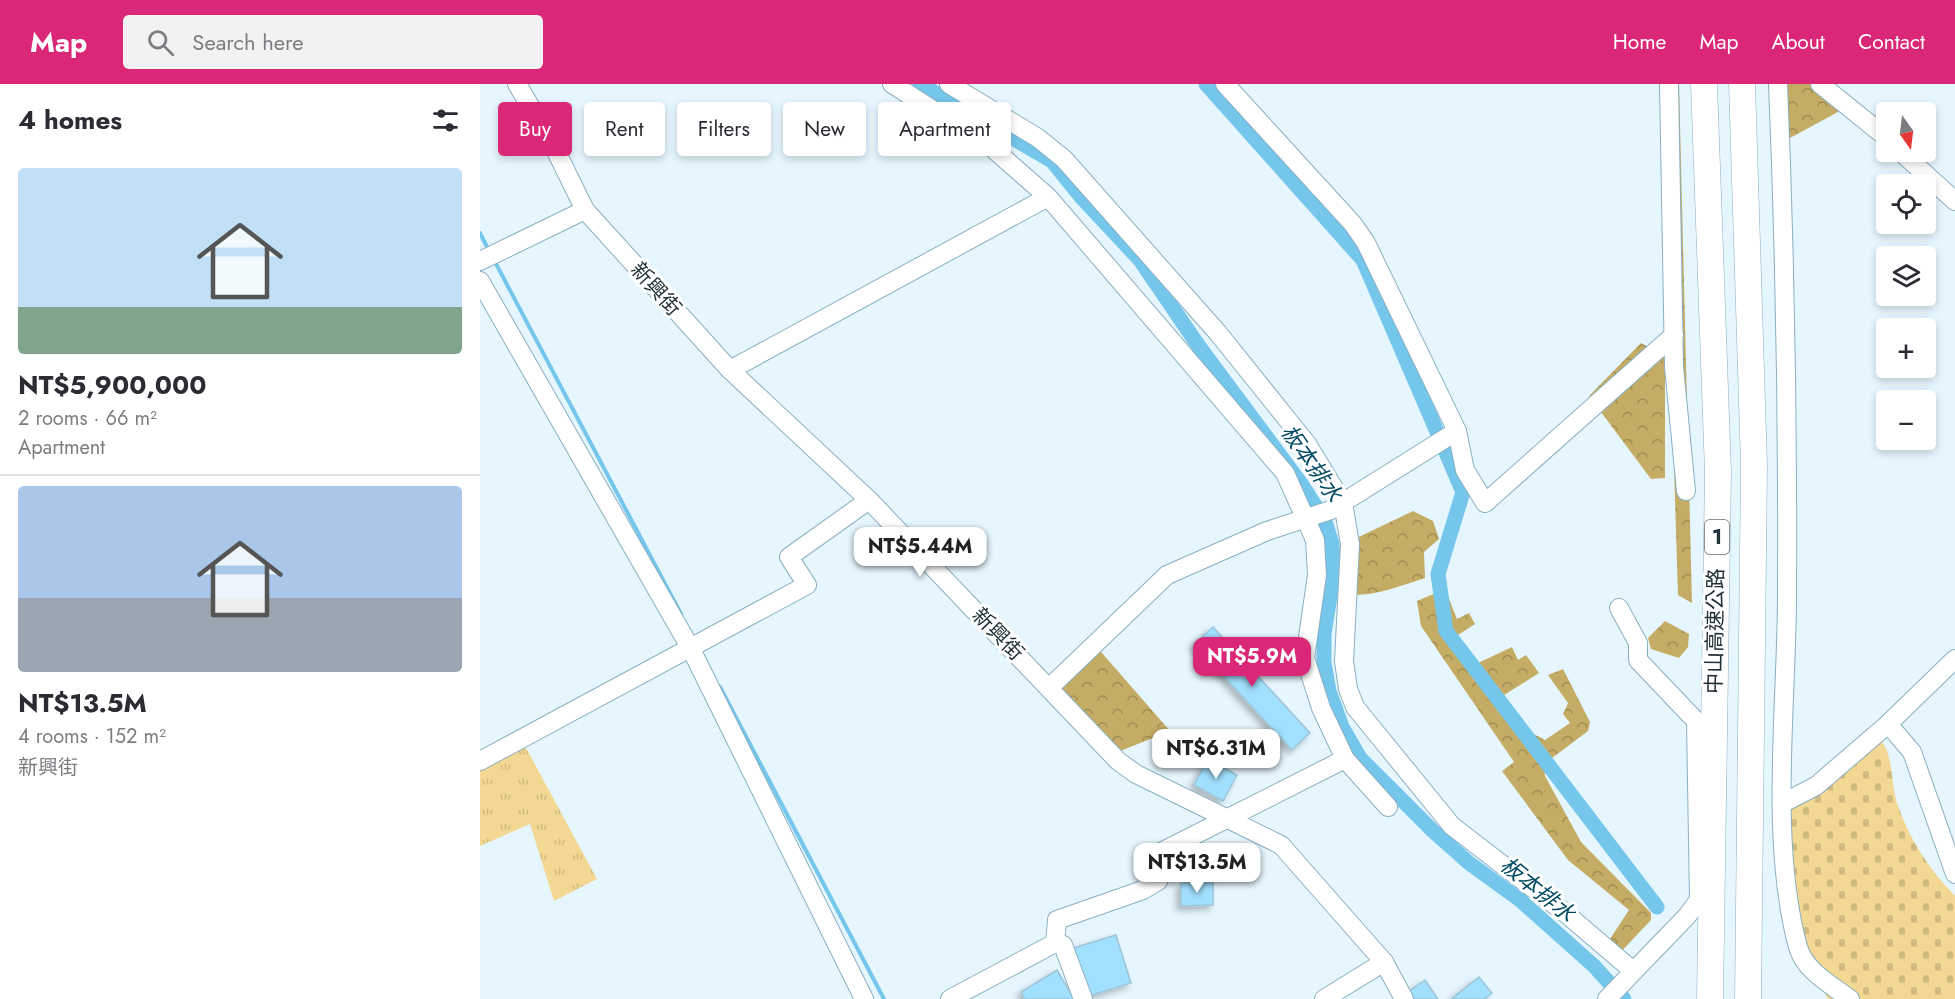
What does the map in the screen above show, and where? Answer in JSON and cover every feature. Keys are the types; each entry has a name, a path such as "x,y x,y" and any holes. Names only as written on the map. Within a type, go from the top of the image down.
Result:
{"highway":[{"name":"中山高速公路","path":"1704,84 1718,472 1710,999"},
{"name":"中山高速公路","path":"1742,84 1754,465 1748,999"}],"street":[{"name":"新興街","path":"517,84 553,144 585,210 730,370 869,500 1118,761 1136,774 1281,845 1384,962 1404,999"},
{"path":"892,84 990,146 1048,197 1285,473 1315,540 1317,575 1305,658 1321,708 1345,759 1388,807"},
{"path":"949,84 1038,138 1064,159 1218,333 1306,444 1343,503 1350,544 1344,660 1348,689 1355,707 1452,826 1564,912 1632,970"},
{"path":"1670,84 1674,335 1686,491"},
{"path":"1778,84 1788,595 1783,803 1785,882 1798,947 1805,965 1850,999"},
{"path":"1820,84 1876,129"},
{"path":"1231,86 1353,224 1366,243 1456,431 1465,470 1485,503 1674,335"},
{"path":"1912,162 1955,201"},
{"path":"730,370 1048,197"},
{"path":"480,261 585,210"},
{"path":"480,281 691,649 864,999"},
{"path":"1049,688 1167,575 1267,531 1343,503 1456,431"},
{"path":"480,761 807,585 789,557 869,500"},
{"path":"1607,999 1632,970 1687,916 1699,900 1696,721 1638,660 1638,643 1619,608"},
{"path":"1783,803 1816,786 1888,724 1955,659"},
{"path":"1888,724 1912,752 1955,874"},
{"path":"1055,943 1057,920 1143,890 1158,881 1155,855 1345,759"},
{"path":"950,999 1055,943 1063,945 1083,999"},
{"path":"1324,999 1384,962"}],"green space":[{"path":"1662,84 1679,84 1692,603 1678,595"},
{"path":"1774,84 1817,84 1849,106 1788,139"},
{"path":"1641,343 1665,356 1665,478 1651,479 1589,396"},
{"path":"1413,511 1433,521 1439,539 1424,552 1425,578 1367,594 1331,592 1340,546"},
{"path":"1445,589 1457,619 1469,613 1475,624 1458,635 1476,664 1512,647 1518,660 1526,655 1539,673 1501,697 1524,729 1545,740 1570,723 1563,714 1568,703 1548,675 1563,669 1590,722 1588,731 1544,764 1545,776 1581,842 1651,913 1651,920 1616,957 1604,948 1629,910 1568,860 1502,771 1514,762 1421,626 1417,601"},
{"path":"1665,621 1689,634 1688,647 1679,658 1651,649 1648,638"},
{"path":"1088,637 1170,731 1108,756 1042,683"},
{"path":"1868,728 1877,735 1887,752 1897,803 1914,841 1928,864 1955,896 1955,999 1828,999 1799,948 1789,799"},
{"path":"519,735 597,879 554,901 530,824 480,846 480,754"}],"building":[{"path":"1213,627 1310,733 1292,750 1194,644"},
{"path":"1208,759 1237,775 1223,801 1194,785"},
{"path":"1181,883 1213,883 1213,905 1181,906"},
{"path":"1116,935 1131,983 1085,997 1070,949"},
{"path":"1057,970 1074,999 1025,999 1021,992"},
{"path":"1479,977 1492,993 1484,999 1451,999"},
{"path":"1425,980 1438,999 1408,999 1405,994"}],"waterway":[{"name":"板本排水","path":"920,84 1052,161 1082,198 1140,260 1198,345 1302,485 1325,521 1332,544 1333,577 1324,634 1324,662 1329,691 1342,727 1360,758 1433,831 1469,863 1520,900 1594,966 1624,999"},
{"path":"1206,84 1363,260 1463,492 1438,574 1446,631 1657,907"},
{"path":"480,233 489,251"},
{"path":"494,260 681,614"},
{"path":"720,687 884,999"}]}
